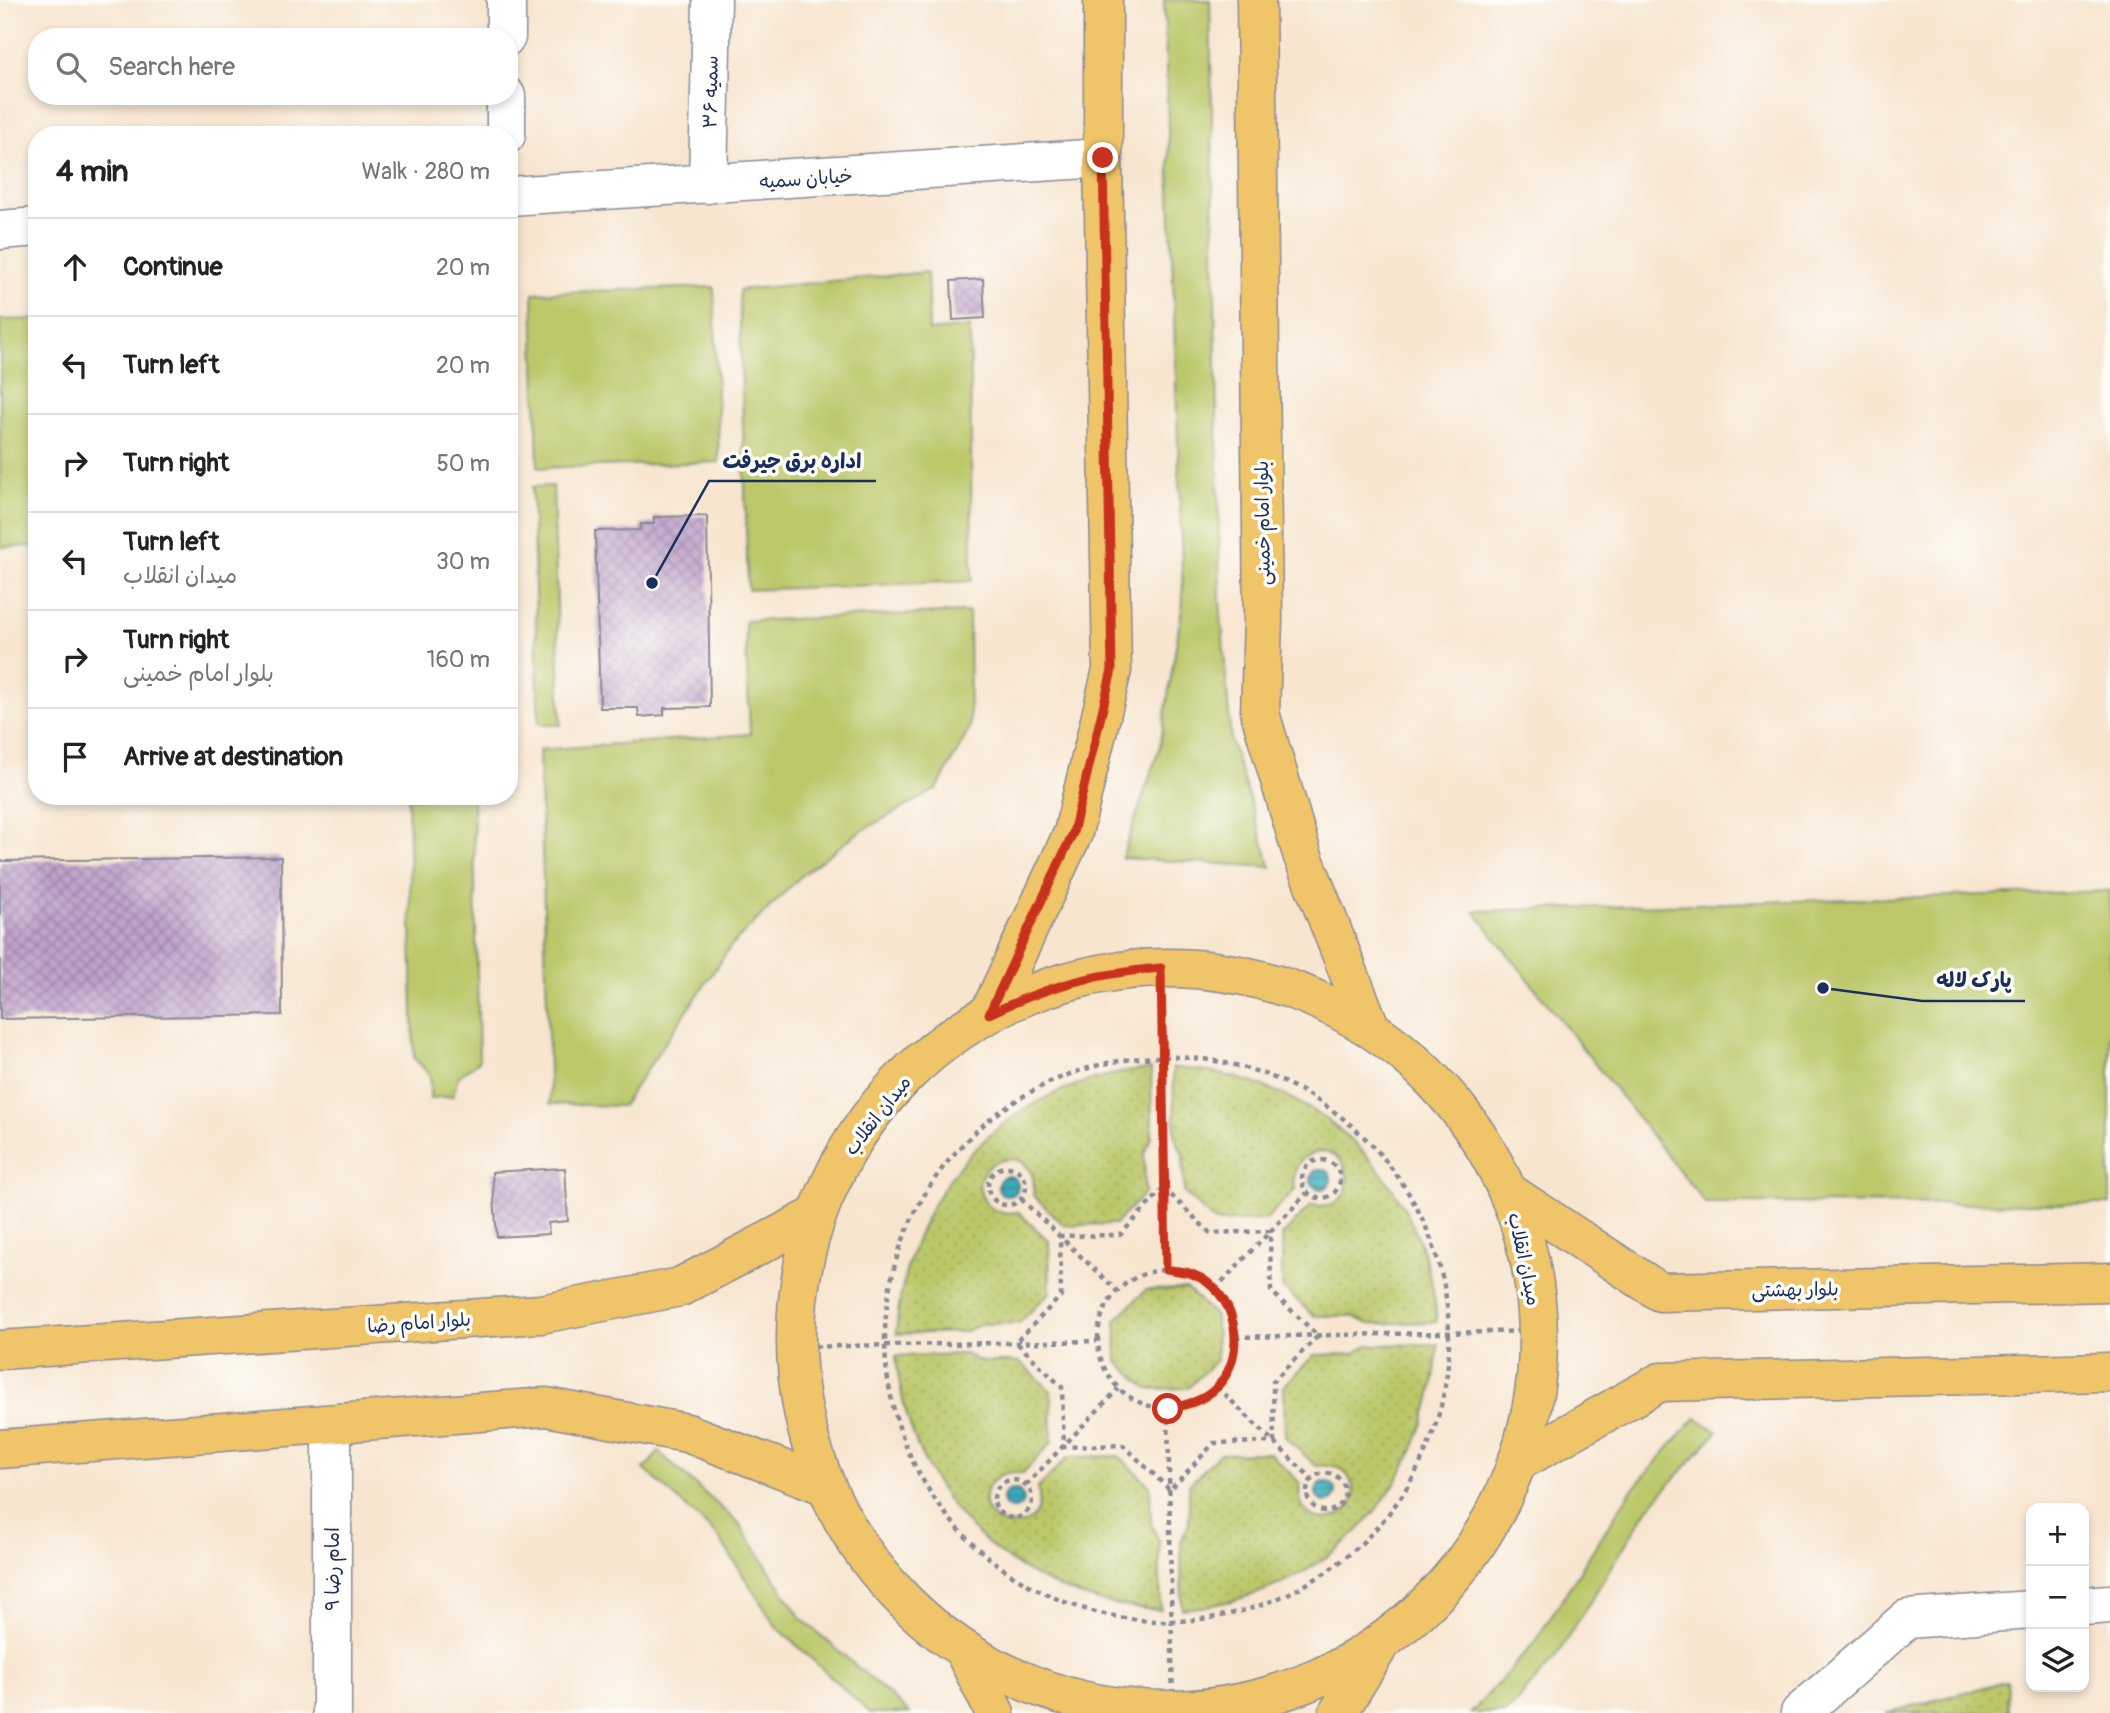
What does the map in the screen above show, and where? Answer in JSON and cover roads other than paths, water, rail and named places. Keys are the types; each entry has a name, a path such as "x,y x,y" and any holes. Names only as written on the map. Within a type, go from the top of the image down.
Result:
{"main road":[{"path":"989,1014 1073,833 1112,670 1103,158 1103,0"},
{"name":"بلوار امام خمینی","path":"1256,0 1263,620 1260,713 1302,854 1370,1027"},
{"name":"میدان انقلاب","path":"1161,968 1205,970 1259,979 1291,988 1332,1005 1370,1027 1405,1053 1466,1117 1490,1154 1510,1194 1524,1235 1533,1278 1538,1331 1537,1375 1530,1420 1516,1463 1488,1523 1449,1579 1418,1611 1383,1640 1345,1664 1305,1683 1262,1697 1218,1706 1173,1710 1129,1708 1074,1698 1002,1673 964,1651 920,1617 896,1594 868,1561 844,1524 824,1485 800,1400 795,1347 797,1303 804,1258 817,1215 835,1174 857,1135 885,1099 916,1067 951,1038 989,1014 1029,995 1071,981 1116,972 1161,968"},
{"name":"بلوار بهشتی","path":"1510,1194 1660,1292 2110,1282"},
{"name":"بلوار امام رضا","path":"0,1350 541,1314 680,1287 817,1215"},
{"path":"1516,1463 1660,1382 2110,1372"},
{"path":"0,1449 546,1407 687,1433 824,1485"},
{"path":"1338,1713 1383,1640"},
{"path":"964,1651 995,1713"}],"street":[{"path":"506,0 506,28"},
{"name":"سمیه ۳۶","path":"708,184 712,0"},
{"path":"506,105 506,126"},
{"name":"خیابان سمیه","path":"518,195 1103,158"},
{"path":"0,230 28,228"},
{"name":"امام رضا ۹","path":"332,1425 332,1713"},
{"path":"2089,1606 2110,1604"},
{"path":"1800,1713 1907,1619 2026,1610"}],"water":[{"path":"1317,1169 1325,1169 1331,1179 1325,1189 1317,1189 1311,1183 1311,1175"},
{"path":"1004,1176 1012,1176 1018,1186 1012,1196 1004,1196 998,1190 998,1182"},
{"path":"1322,1482 1330,1482 1336,1492 1330,1502 1322,1502 1316,1496 1316,1488"},
{"path":"1009,1489 1017,1489 1023,1499 1017,1509 1009,1509 1003,1503 1003,1495"}],"place":[{"name":"اداره برق جیرفت","path":"652,583"},
{"name":"پارک لاله","path":"1823,988"}]}
